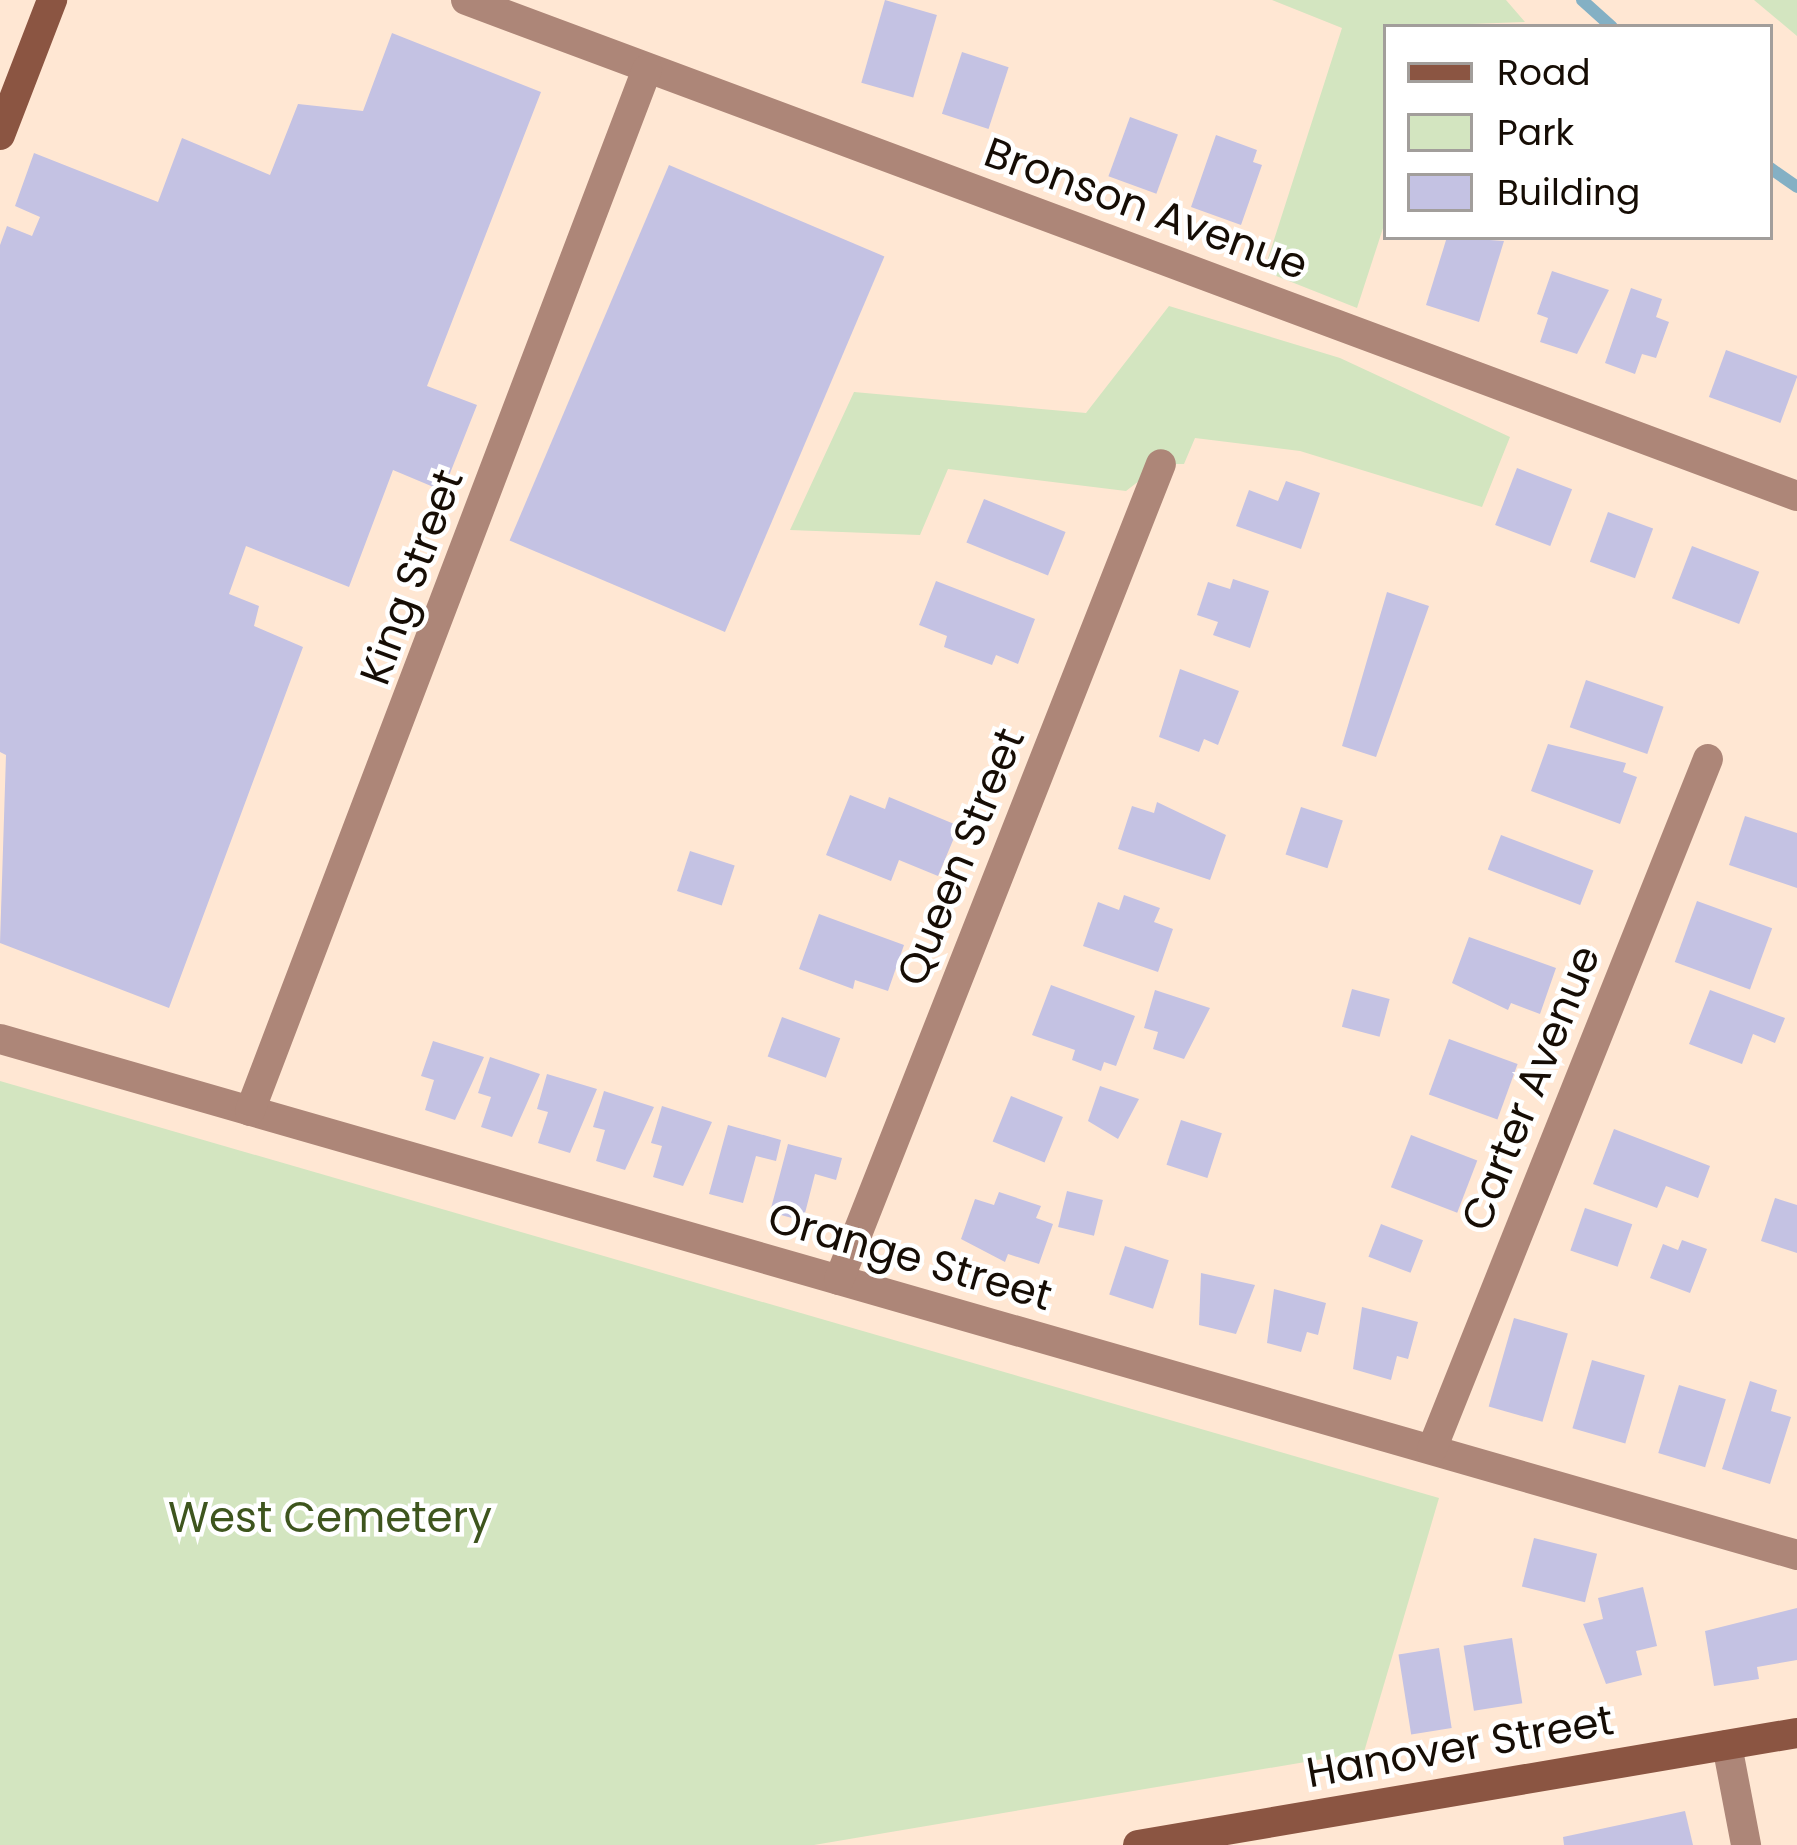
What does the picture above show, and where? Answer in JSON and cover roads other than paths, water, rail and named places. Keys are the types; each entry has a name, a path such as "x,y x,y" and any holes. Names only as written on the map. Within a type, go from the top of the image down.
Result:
{"main road":[{"path":"0,135 52,0"},
{"name":"Hanover Street","path":"1138,1845 1797,1733"}],"street":[{"name":"Bronson Avenue","path":"466,0 1797,496"},
{"name":"King Street","path":"250,1111 647,68"},
{"name":"Queen Street","path":"839,1280 1161,464"},
{"name":"Carter Avenue","path":"1432,1449 1708,759"},
{"name":"Orange Street","path":"0,1039 1797,1555"},
{"path":"1727,1745 1746,1845"}],"waterway":[{"path":"1582,0 1609,24"},
{"path":"1773,170 1797,187"}],"park label":[{"name":"West Cemetery","path":"330,1518"}]}
